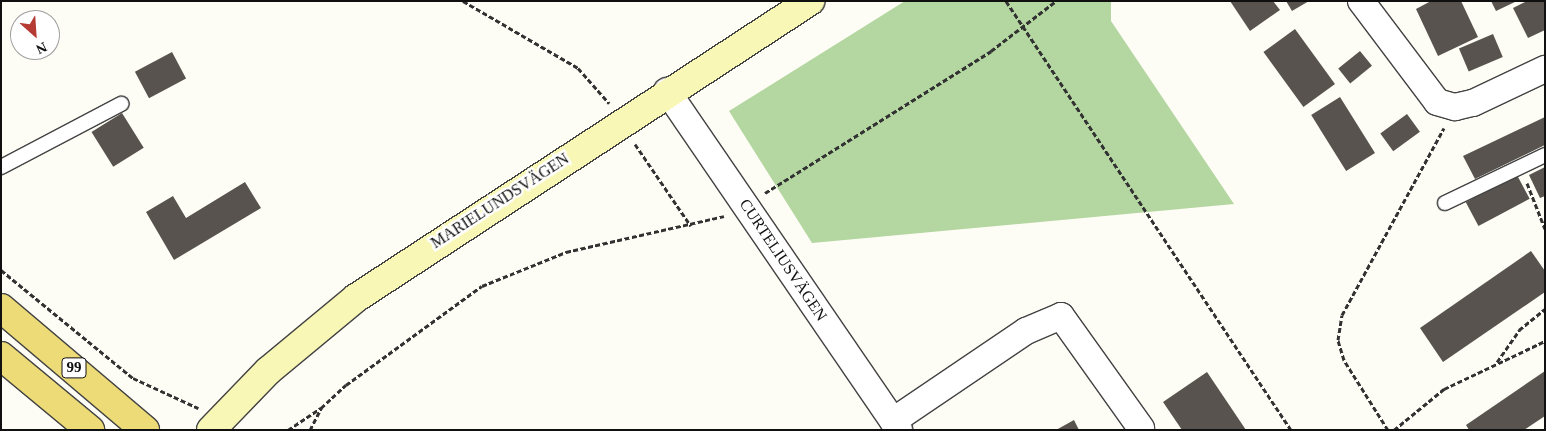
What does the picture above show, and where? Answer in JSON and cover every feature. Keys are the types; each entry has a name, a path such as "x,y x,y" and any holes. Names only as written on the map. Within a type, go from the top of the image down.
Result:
{"main road":[{"name":"99","path":"1,308 145,430"},
{"name":"99","path":"1,356 90,430"}],"street":[{"name":"MARIELUNDSVÄGEN","path":"213,427 268,371 356,298 668,91 810,1"},
{"path":"1361,1 1430,97 1455,108 1545,69"},
{"name":"CURTELIUSVÄGEN","path":"668,91 896,425"},
{"path":"896,425 1026,331 1061,316 1141,428"}],"lane":[{"path":"1,167 121,104"},
{"path":"1445,203 1545,155"}],"path":[{"path":"463,1 578,68 604,94 691,226"},
{"path":"1006,1 1291,430"},
{"path":"288,430 321,408 346,385 482,286 566,252 691,226 745,205 991,51 1056,1"},
{"path":"1388,430 1344,360 1338,340 1342,315 1455,108"},
{"path":"1520,166 1545,229"},
{"path":"1,270 133,378 192,403 213,427"},
{"path":"1496,364 1519,330 1545,309"},
{"path":"1394,430 1444,389 1545,341"},
{"path":"310,430 321,408"}],"green space":[{"path":"905,1 1111,1 1111,21 1234,204 812,243 729,111"}],"building":[{"path":"1230,1 1273,1 1280,10 1250,31"},
{"path":"1286,1 1309,1 1292,11"},
{"path":"1431,1 1461,1 1478,37 1438,56 1416,9"},
{"path":"1491,1 1517,1 1496,11"},
{"path":"1527,1 1545,1 1545,30 1528,38 1513,8"},
{"path":"1295,29 1335,84 1303,107 1263,52"},
{"path":"1493,34 1503,57 1469,71 1459,48"},
{"path":"1360,51 1372,66 1350,83 1338,69"},
{"path":"172,52 186,78 149,98 135,72"},
{"path":"1340,97 1375,153 1346,171 1311,115"},
{"path":"122,113 144,148 113,167 91,132"},
{"path":"1407,114 1420,132 1393,151 1380,133"},
{"path":"1545,117 1545,145 1475,179 1463,156"},
{"path":"1545,167 1545,196 1540,198 1529,175"},
{"path":"1517,175 1530,199 1478,226 1466,202"},
{"path":"245,182 261,208 174,260 146,212 173,196 186,218"},
{"path":"1531,251 1545,271 1545,292 1443,362 1420,328"},
{"path":"1545,371 1545,416 1524,430 1469,430 1466,425"},
{"path":"1207,372 1246,430 1182,430 1163,402"},
{"path":"1074,420 1079,430 1056,430"}]}
